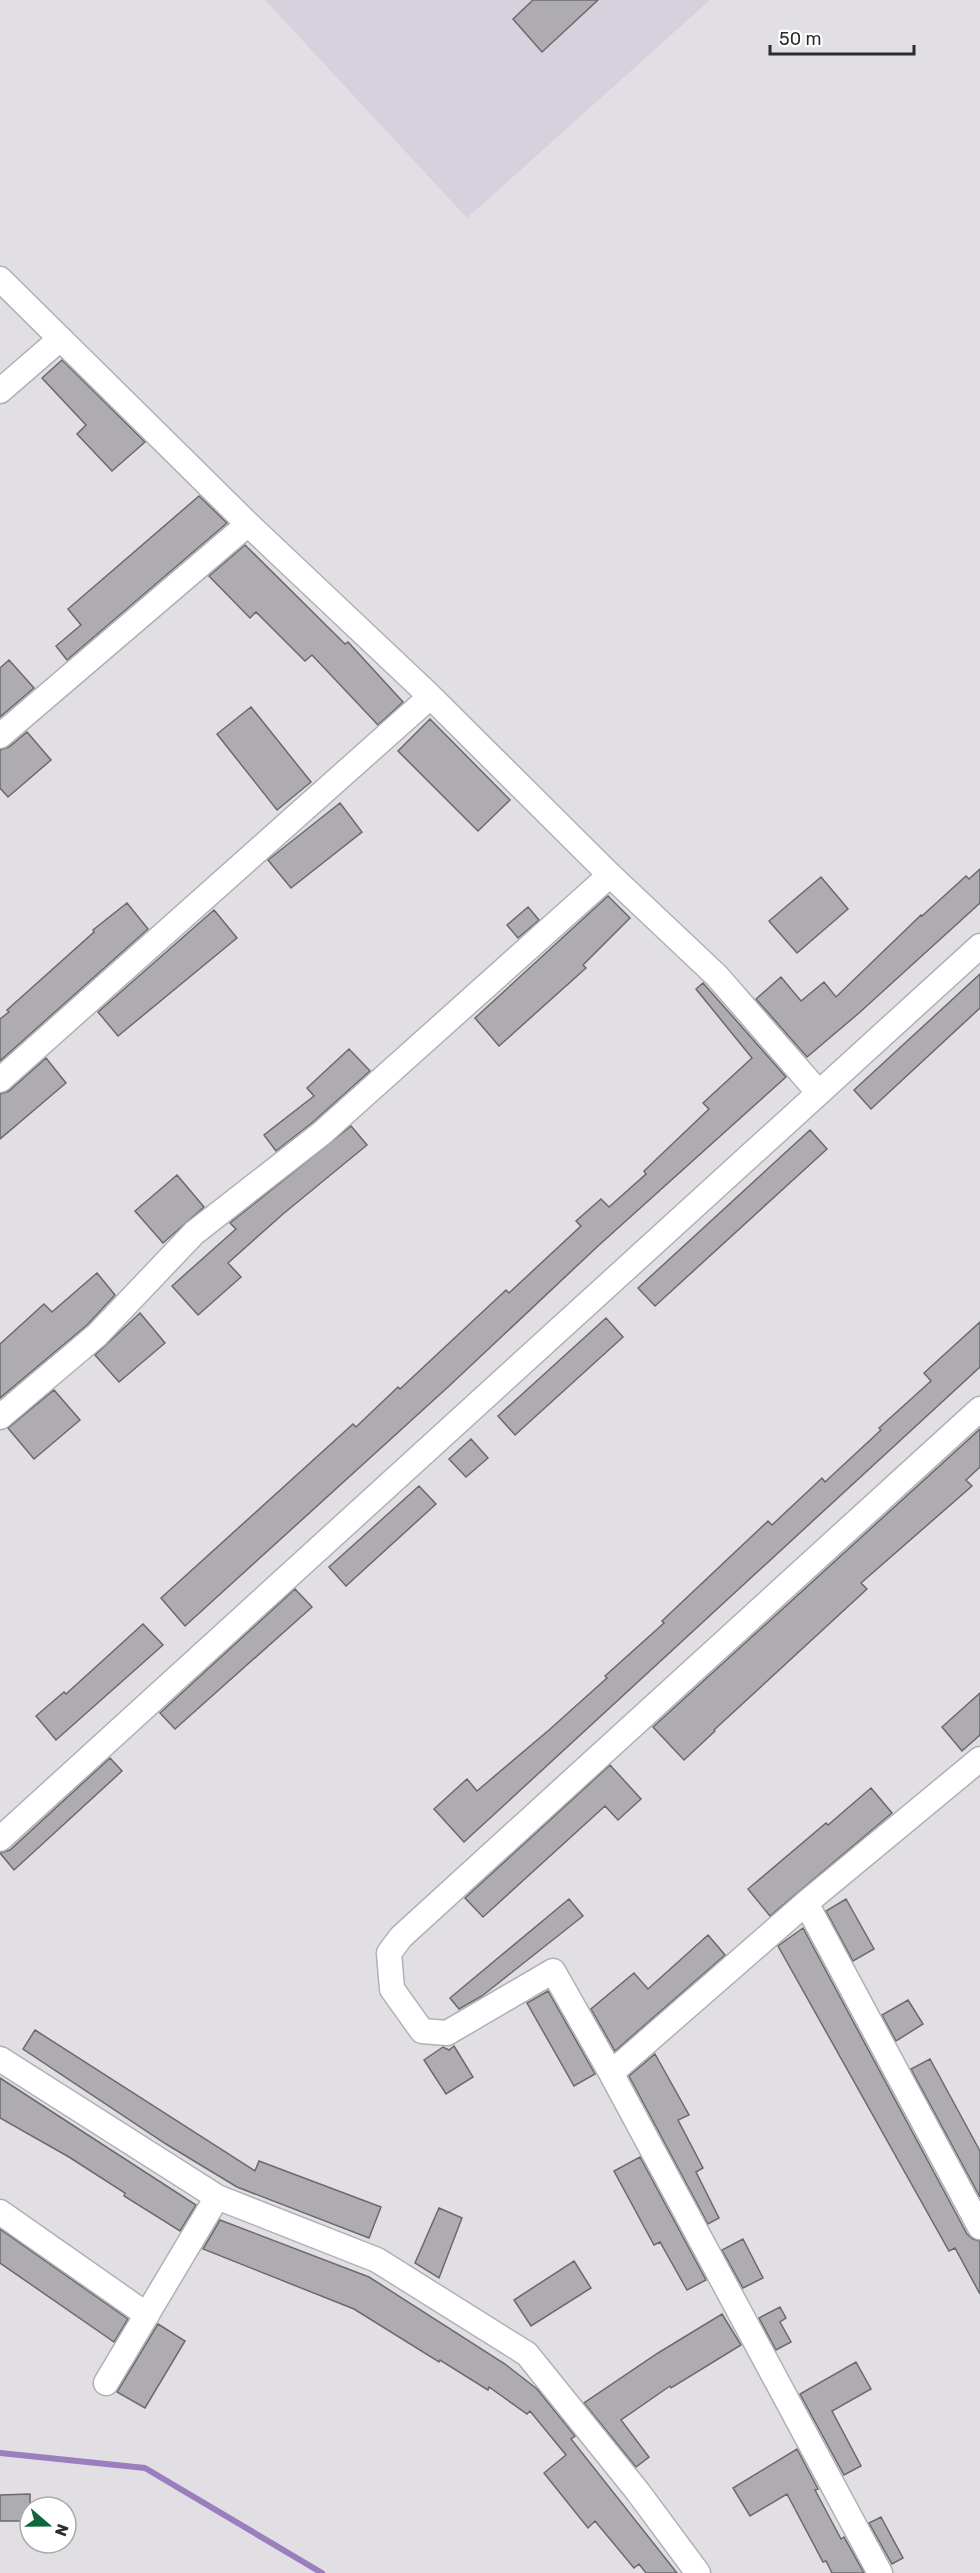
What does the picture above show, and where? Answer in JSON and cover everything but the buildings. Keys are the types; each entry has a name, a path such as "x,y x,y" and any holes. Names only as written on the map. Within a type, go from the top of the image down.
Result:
{"street":[{"path":"0,279 248,524 717,976 819,1093"},
{"path":"0,391 60,339"},
{"path":"0,736 248,524"},
{"path":"0,1080 430,697"},
{"path":"0,1417 97,1335 194,1233 322,1133 610,875"},
{"path":"0,1839 980,946"},
{"path":"880,2573 611,2073 553,1971 447,2033 422,2031 392,1989 389,1953 401,1937 980,1409"},
{"path":"611,2073 806,1903 980,1759"},
{"path":"806,1903 980,2227"},
{"path":"0,2059 217,2197 376,2260 527,2354 638,2492 698,2573"},
{"path":"106,2384 217,2197"},
{"path":"0,2212 147,2315"}],"shaded area":[{"path":"265,0 710,0 467,218"}],"waterway":[{"path":"0,2453 145,2468 322,2573"}]}
